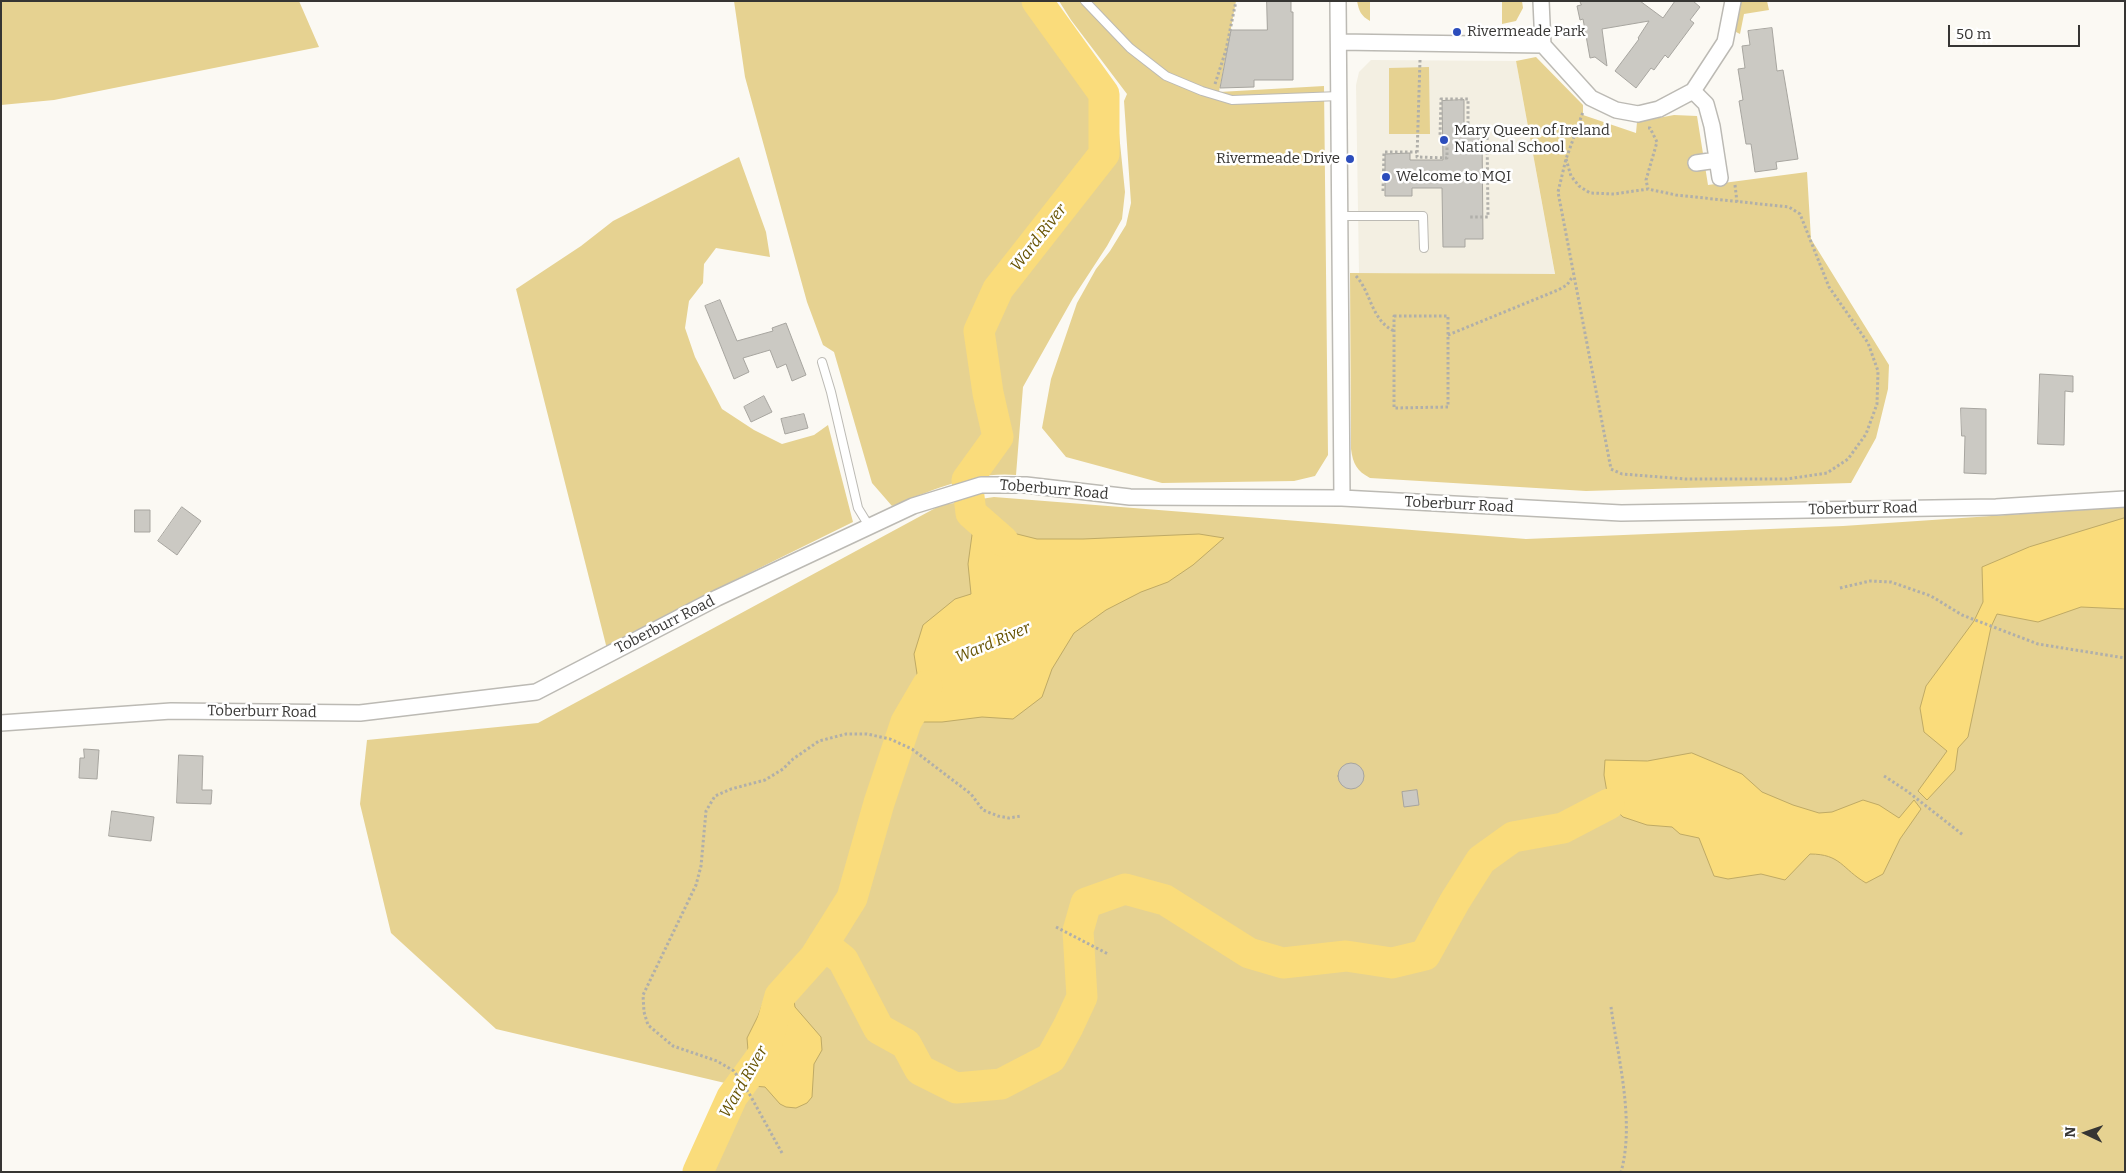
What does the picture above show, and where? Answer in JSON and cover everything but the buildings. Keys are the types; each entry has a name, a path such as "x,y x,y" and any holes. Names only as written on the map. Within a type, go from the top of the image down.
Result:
{"street":[{"path":"1338,1 1342,498"},
{"path":"1541,1 1543,44 1591,98 1616,110 1638,114 1659,109 1693,91 1726,42 1733,1"},
{"path":"1339,42 1543,44"},
{"path":"1693,91 1706,104 1718,160 1728,180"},
{"path":"1696,163 1718,160"},
{"name":"Toberburr Road","path":"1,723 171,710 360,713 536,692 717,598 869,526 930,500 981,485 1026,485 1130,497 1342,498 1621,513 1996,507 2125,499"}],"lane":[{"path":"1085,1 1130,48 1166,76 1212,94 1232,100 1340,96"},
{"path":"1340,216 1423,216 1424,248"},
{"path":"822,362 831,392 858,508 869,526"}],"path":[{"path":"1212,94 1226,50 1236,1"},
{"path":"1420,60 1417,158 1447,158 1447,140 1440,137 1441,99 1468,99 1468,132 1487,132 1488,217 1470,217"},
{"path":"1566,159 1571,176 1579,186 1590,193 1614,194 1648,189 1676,195 1789,208 1800,214 1829,287 1868,343 1878,372 1877,404 1866,434 1848,459 1827,473 1788,479 1686,479 1622,474 1611,469 1558,192 1566,159 1583,110 1591,98"},
{"path":"1644,128 1650,128 1657,142 1646,180 1648,189"},
{"path":"1383,191 1384,152 1417,152"},
{"path":"1728,180 1737,202"},
{"path":"1354,273 1359,279 1374,311 1387,328 1394,331"},
{"path":"1448,335 1558,290 1566,285 1574,276"},
{"path":"1394,316 1448,316 1448,407 1394,408 1394,331 1394,316"},
{"path":"1840,588 1870,581 1891,582 1931,596 1969,618 2038,644 2125,658"},
{"path":"782,1153 750,1095 734,1071 717,1061 673,1046 648,1024 644,1012 643,995 696,885 702,866 706,811 715,796 731,789 765,780 784,769 793,759 818,741 846,734 867,734 890,739 912,749 971,794 984,810 1009,818 1021,816"},
{"path":"1884,776 1907,791 1963,835"},
{"path":"1056,927 1108,954"},
{"path":"1611,1007 1627,1125 1626,1156 1621,1172"}],"shaded area":[{"path":"1,1 299,1 319,47 54,100 1,105"},
{"path":"734,1 1032,1 1097,91 1101,102 1116,104 1125,192 1122,219 1073,298 1023,387 1016,475 984,476 952,483 892,506 872,483 834,352 823,345 807,302 745,77"},
{"path":"1059,1 1236,1 1219,92 1324,86 1328,455 1315,476 1294,481 1162,483 1066,457 1042,428 1051,379 1077,303 1096,269 1126,225 1131,203 1124,101 1127,94 1071,20"},
{"path":"1357,1 1370,1 1370,21 1361,13"},
{"path":"1502,1 1522,1 1523,8 1516,21 1502,24"},
{"path":"1738,1 1767,1 1769,10 1744,14 1740,34 1734,31"},
{"path":"1536,57 1583,105 1583,115 1636,133 1637,122 1674,115 1697,116 1708,185 1807,172 1811,239 1889,365 1888,389 1876,438 1851,483 1586,491 1370,478 1356,466 1351,449 1350,273 1555,274 1516,61"},
{"name":"Mary Queen of Ireland National School","path":"1371,60 1516,61 1555,275 1359,273 1356,85 1359,72"},
{"path":"1429,67 1430,134 1389,134 1389,68"},
{"path":"739,157 766,232 770,257 716,248 704,264 703,283 689,301 685,328 695,357 722,409 754,430 782,444 814,435 828,425 853,522 727,584 607,649 516,289 581,246 613,221"},
{"path":"994,497 1526,539 1843,526 2125,507 2125,1172 693,1172 725,1083 496,1029 391,933 360,804 367,740 538,723 941,505"}],"water":[{"path":"971,513 1005,531 1037,539 1199,534 1224,538 1193,565 1168,582 1141,592 1106,610 1074,633 1052,669 1042,697 1013,719 982,717 942,722 906,722 919,687 914,654 923,625 955,599 971,594 968,564 972,535"},
{"path":"2125,518 2125,609 2081,607 2038,622 1997,614 1991,627 1968,737 1958,748 1955,770 1927,800 1918,791 1947,751 1924,732 1920,708 1926,686 1974,621 1983,602 1982,567 2029,547"},
{"path":"1692,753 1742,774 1762,792 1819,813 1832,812 1863,800 1879,805 1899,818 1914,800 1921,809 1900,839 1883,874 1866,883 1835,859 1810,854 1785,880 1761,874 1728,879 1714,876 1699,838 1680,834 1672,827 1647,825 1623,817 1609,804 1604,775 1605,760 1647,761"},
{"path":"788,971 803,984 793,995 795,1007 821,1037 822,1050 814,1064 812,1097 807,1103 796,1108 780,1104 765,1087 753,1086 749,1089 740,1075 749,1063 747,1038 767,993 773,989"}],"waterway":[{"name":"Ward River","path":"1003,541 971,513 967,480 998,437 988,393 979,331 998,289 1104,154 1104,94 1037,1"},
{"name":"Ward River","path":"698,1172 732,1097 764,1053 780,996 815,957 852,898 879,803 906,722 927,686"},
{"path":"823,944 843,960 879,1029 906,1044 920,1070 956,1088 1001,1084 1051,1058 1068,1027 1082,997 1078,931 1086,903 1125,889 1165,900 1249,953 1283,963 1346,956 1392,963 1425,955 1455,901 1481,860 1513,837 1563,828 1609,804"}],"place":[{"name":"Rivermeade Park","path":"1457,32"},
{"name":"Mary Queen of Ireland National School","path":"1444,140"},
{"name":"Rivermeade Drive","path":"1350,159"},
{"name":"Welcome to MQI","path":"1386,177"}]}
